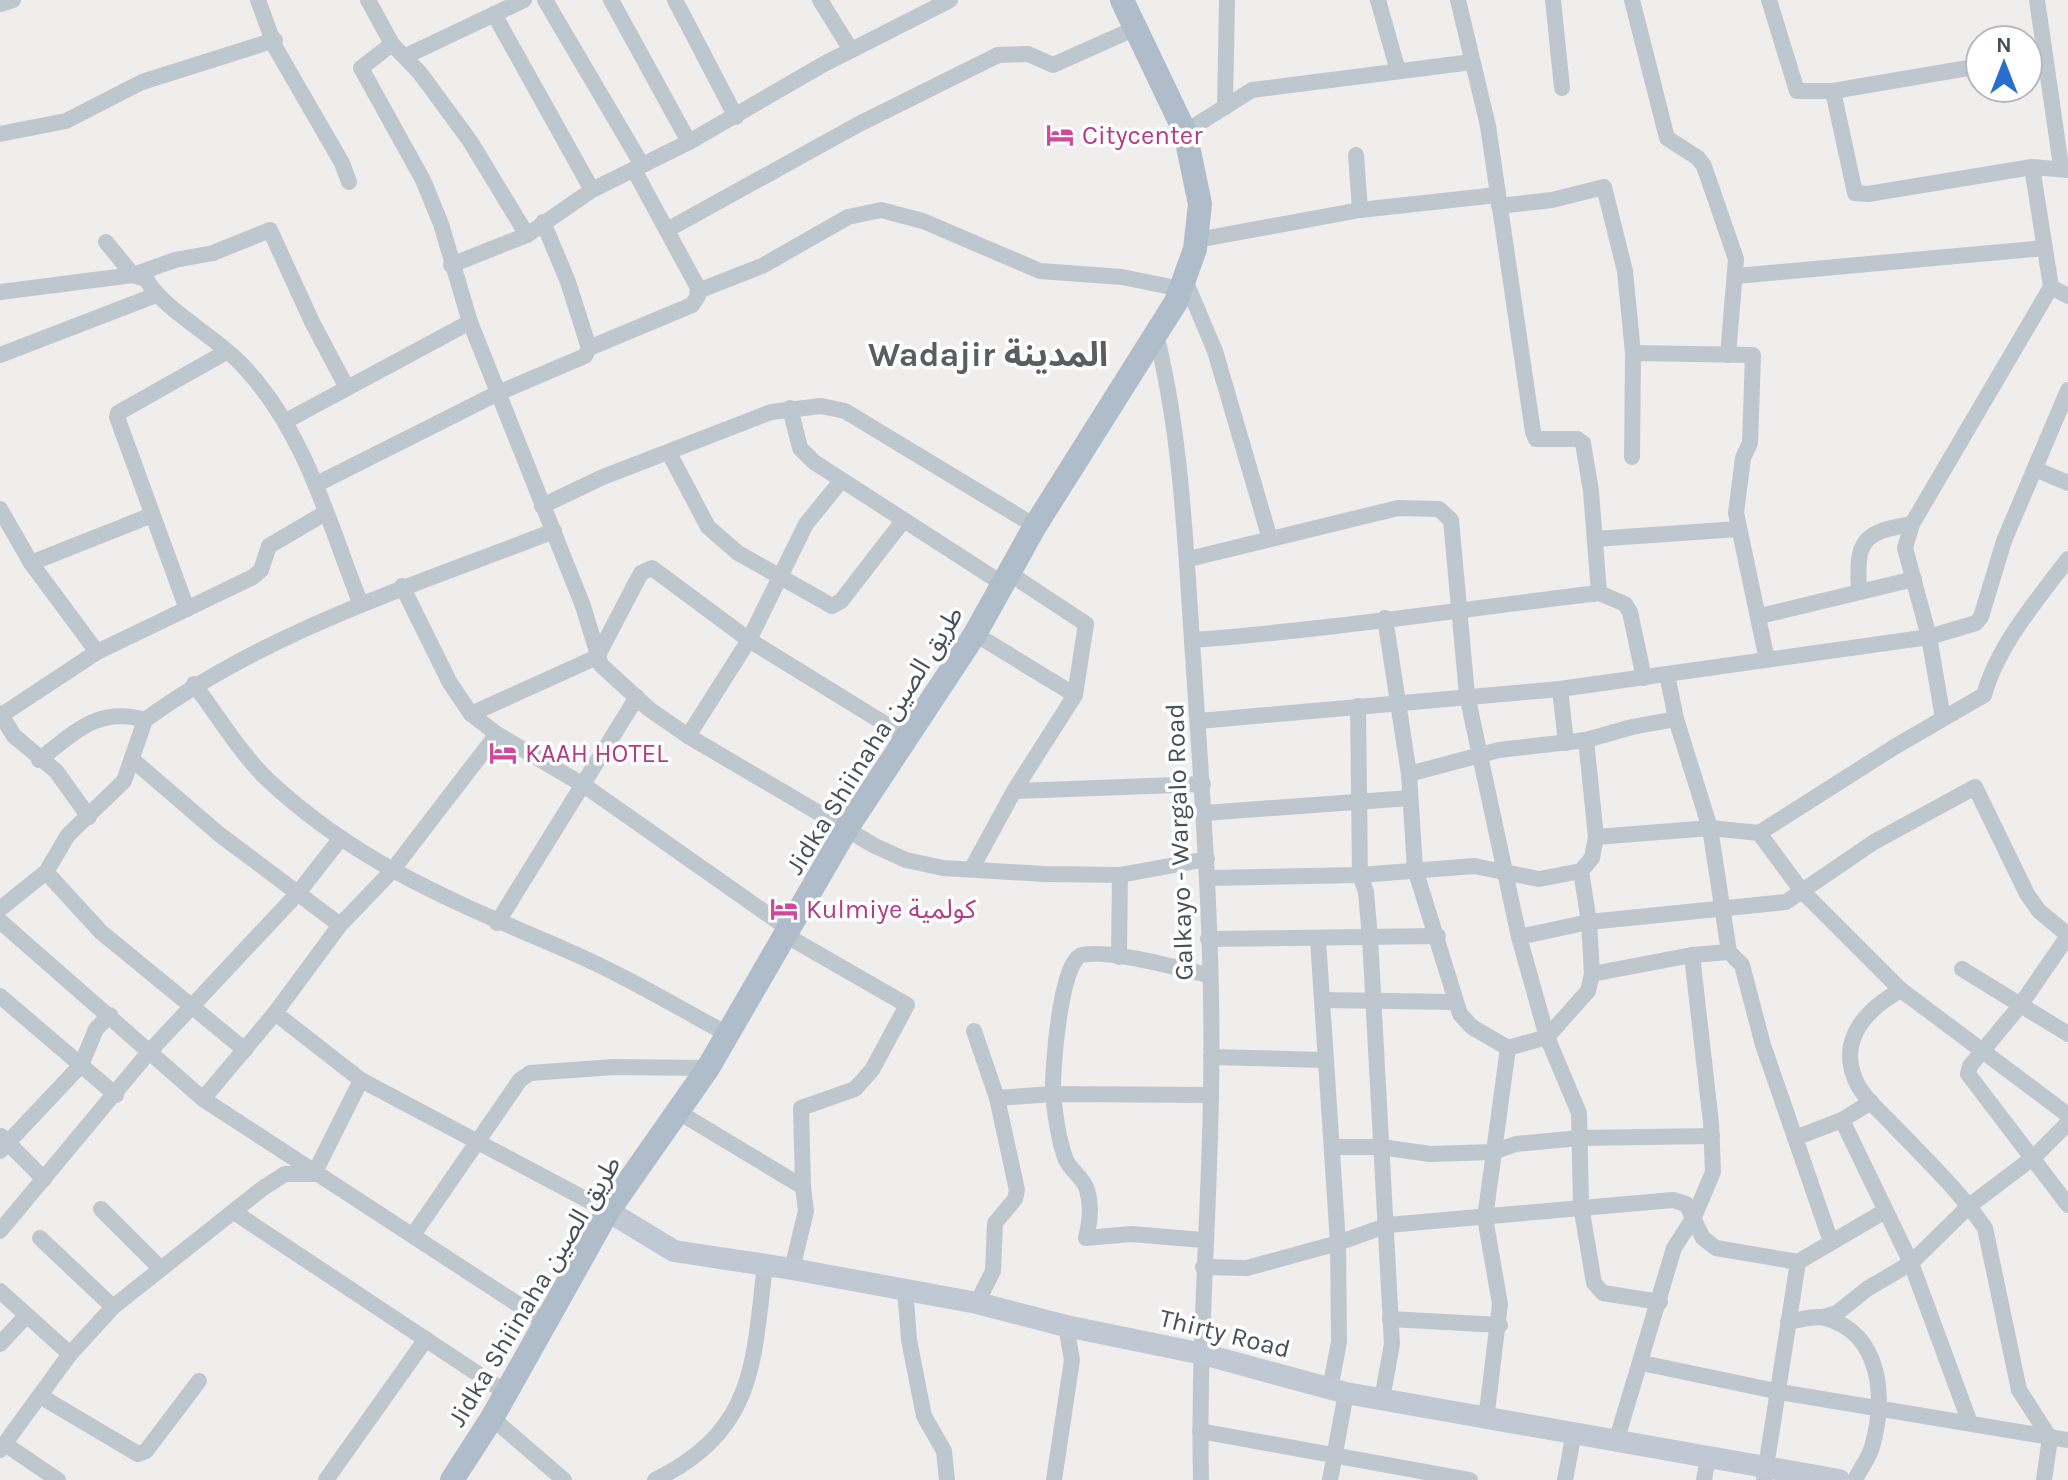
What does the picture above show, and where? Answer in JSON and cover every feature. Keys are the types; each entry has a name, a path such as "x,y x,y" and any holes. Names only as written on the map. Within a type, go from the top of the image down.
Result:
{"main road":[{"name":"Jidka Shiinaha طريق الصين","path":"452,1480 492,1418 608,1211 680,1113 708,1068 847,828 975,634 1035,526 1183,284 1197,240 1200,204 1185,132 1122,0"},
{"name":"Thirty Road","path":"608,1211 674,1251 905,1288 977,1303 1066,1326 1203,1354 1338,1391 1486,1420 1708,1456 1765,1474 1839,1480"}],"street":[{"path":"0,4 13,0"},
{"path":"258,0 275,47 342,163 349,182"},
{"path":"368,0 392,44 406,56 470,141 527,235"},
{"path":"406,56 524,0"},
{"path":"545,0 638,167 698,291"},
{"path":"611,0 689,142"},
{"path":"675,0 736,117"},
{"path":"820,0 851,50"},
{"path":"451,265 527,235 592,190 689,142 851,50 950,0"},
{"path":"1225,107 1227,0"},
{"path":"1378,0 1398,71"},
{"path":"1458,0 1488,126 1533,432 1536,439 1577,439 1583,443 1599,593"},
{"path":"1553,0 1562,88"},
{"path":"1632,0 1661,125 1667,138 1698,158 1704,166 1736,259 1737,276 1728,355"},
{"path":"1769,0 1797,91 1827,88 1833,91 1964,69"},
{"path":"1833,91 1855,193 1868,194 2032,167 2064,168 2037,0"},
{"path":"494,14 592,190"},
{"path":"667,230 859,124 998,55 1028,54 1053,65 1136,28"},
{"path":"0,134 66,121 142,82 275,40"},
{"path":"392,44 361,68 423,180 441,224 470,322 583,606 597,657 613,679 688,736 906,860 943,868 1120,875 1207,859"},
{"path":"1185,132 1252,90 1472,62"},
{"path":"1356,155 1360,210"},
{"path":"1943,718 1929,637 1905,548 1912,524 2051,287 2032,167"},
{"path":"1197,240 1360,210 1498,200 1552,200 1604,187 1625,271 1633,353 1632,457"},
{"path":"317,484 498,393 585,356 589,348 692,305 698,291 762,266 848,217 881,210 923,221 1040,271 1183,284 1215,351 1270,539"},
{"path":"543,222 568,282 589,348"},
{"path":"0,292 133,275 175,260 213,253 270,230 312,322 347,388"},
{"path":"106,242 133,275 146,279 156,295 204,330 243,365 286,421 317,484 325,513 360,602"},
{"path":"1737,276 2044,248"},
{"path":"2051,287 2068,296"},
{"path":"0,355 156,295"},
{"path":"286,421 470,322"},
{"name":"Galkayo - Wargalo Road","path":"1155,330 1168,382 1189,559 1207,859 1211,1095 1203,1240 1201,1480"},
{"path":"187,609 117,421 118,413 226,352"},
{"path":"1633,353 1753,355 1750,443 1743,458 1736,513 1767,660"},
{"path":"1199,721 1560,689 1929,637 1976,623 1981,617 2004,541 2066,401"},
{"path":"542,506 603,477 771,412 821,406 845,411 1035,526"},
{"path":"790,408 800,448 841,481 903,521 1086,624 1075,695 1014,791 972,868"},
{"path":"669,453 708,527 738,553 836,605 903,521"},
{"path":"2035,469 2068,483"},
{"path":"688,736 749,640 806,524 841,481"},
{"path":"1189,559 1398,508 1439,509 1451,520 1467,695 1519,937 1547,1037 1576,1104 1581,1206 1596,1287 1603,1293 1660,1302"},
{"path":"0,509 31,563 97,652"},
{"path":"89,817 56,771 39,760 14,736 0,715 97,652 257,574 266,551 273,543 325,513"},
{"path":"31,563 152,515"},
{"path":"1859,590 1857,556 1862,547 1885,529 1912,524"},
{"path":"1595,539 1738,529"},
{"path":"0,909 46,872 68,835 124,781 134,761 145,720 194,684 281,638 360,602 554,531"},
{"path":"0,544 17,535"},
{"path":"1596,837 1710,828 1759,833 1984,695 2018,627 2068,559"},
{"path":"471,714 597,657 647,568 749,640 908,738"},
{"path":"1760,616 1914,579"},
{"path":"402,586 450,683 471,714 497,734 585,786 788,933 907,1005 872,1070 855,1089 801,1108 806,1211 792,1269"},
{"path":"1192,640 1310,631 1385,618 1599,593 1625,604 1630,612 1644,678"},
{"path":"1385,618 1409,774 1415,869 1438,936 1454,1002 1472,1027 1508,1048 1547,1037 1582,1000 1592,974 1589,922 1581,871"},
{"path":"975,634 1075,695"},
{"path":"1667,674 1676,719 1710,828 1725,907 1729,952 1742,965 1763,1045 1831,1242"},
{"path":"194,684 267,779 341,838 391,872 497,923 567,950 727,1034"},
{"path":"1560,689 1566,743"},
{"path":"497,923 585,786 637,697"},
{"path":"1358,706 1362,803 1360,875 1366,892 1370,938 1388,1225 1392,1344 1382,1399"},
{"path":"39,760 99,718 123,713 145,720"},
{"path":"1409,774 1481,753 1586,740 1676,719"},
{"path":"203,1099 275,1013 340,925 391,872 497,734"},
{"path":"1207,878 1360,875 1474,866 1539,879 1581,871 1592,858 1596,837 1586,740"},
{"path":"134,761 219,834 340,925"},
{"path":"1014,791 1203,784"},
{"path":"1519,937 1589,922 1786,902 1874,842 1975,787 2027,894 2039,911 2068,935 2019,1007 1970,1066 1971,1081 2034,1157 2068,1205"},
{"path":"1204,813 1410,798"},
{"path":"1759,833 1801,890 1901,990 2068,1115"},
{"path":"0,1231 149,1052 192,1011 298,893 341,838"},
{"path":"46,872 101,932 192,1011 245,1050"},
{"path":"1119,957 1120,875"},
{"path":"0,921 203,1099 545,1322"},
{"path":"1208,939 1318,940 1438,936"},
{"path":"1318,940 1338,1243 1338,1391 1330,1480"},
{"path":"1592,974 1692,955 1729,952"},
{"path":"1203,1240 1131,1234 1086,1238 1091,1217 1087,1187 1067,1162 1053,1094 1059,1013 1070,965 1083,955 1119,957 1208,975"},
{"path":"1616,1442 1674,1248 1694,1217 1713,1172 1712,1136 1692,955"},
{"path":"1962,969 2019,1007 2068,1034"},
{"path":"1901,990 1881,1001 1863,1017 1850,1047 1855,1078 1871,1102 1969,1206 1985,1228 2019,1390 2050,1438 2044,1480"},
{"path":"0,996 116,1095"},
{"path":"1322,1000 1454,1002"},
{"path":"275,1013 361,1080 608,1211"},
{"path":"44,1179 3,1142 81,1065 96,1029 110,1015"},
{"path":"974,1031 997,1098 1017,1190 1015,1199 995,1223 993,1271 977,1303"},
{"path":"1486,1420 1500,1325 1500,1304 1485,1218 1508,1048"},
{"path":"1211,1057 1324,1060"},
{"path":"413,1235 520,1080 530,1073 614,1067 708,1068"},
{"path":"314,1174 361,1080"},
{"path":"997,1098 1053,1094 1211,1095"},
{"path":"1795,1138 1842,1120 1871,1102"},
{"path":"680,1113 803,1187"},
{"path":"1842,1120 1911,1263 1970,1423"},
{"path":"1788,1322 1837,1313 1867,1289 1911,1263 1969,1206 2034,1157 2068,1123"},
{"path":"1333,1147 1381,1147 1430,1154 1493,1152 1516,1144 1580,1138 1712,1136"},
{"path":"58,1480 2,1447 70,1354 113,1307 263,1188 285,1174 314,1174"},
{"path":"1203,1267 1247,1268 1338,1243 1388,1225 1673,1200 1686,1204 1703,1238 1716,1248 1798,1262 1885,1211"},
{"path":"101,1209 160,1268"},
{"path":"234,1212 505,1392"},
{"path":"40,1238 113,1307"},
{"path":"1765,1474 1798,1262"},
{"path":"655,1480 708,1445 735,1415 754,1359 765,1265"},
{"path":"905,1288 909,1340 924,1416 944,1451 947,1480"},
{"path":"0,1291 70,1354"},
{"path":"0,1344 26,1316"},
{"path":"1824,1317 1865,1341 1871,1351 1880,1410 1871,1450 1855,1480"},
{"path":"1390,1319 1500,1325"},
{"path":"1054,1480 1072,1360 1066,1326"},
{"path":"326,1480 426,1339"},
{"path":"1642,1363 1780,1392 2068,1440"},
{"path":"40,1396 138,1454 146,1451 199,1381"},
{"path":"492,1418 564,1480"},
{"path":"1200,1431 1470,1480"},
{"path":"1565,1480 1574,1433"},
{"path":"1704,1480 1708,1456"}],"place":[{"name":"Citycenter","path":"1060,135"},
{"name":"KAAH HOTEL","path":"503,753"},
{"name":"Kulmiye كولمية","path":"784,909"}],"district":[{"name":"Wadajir المدينة","path":"988,354"}]}
